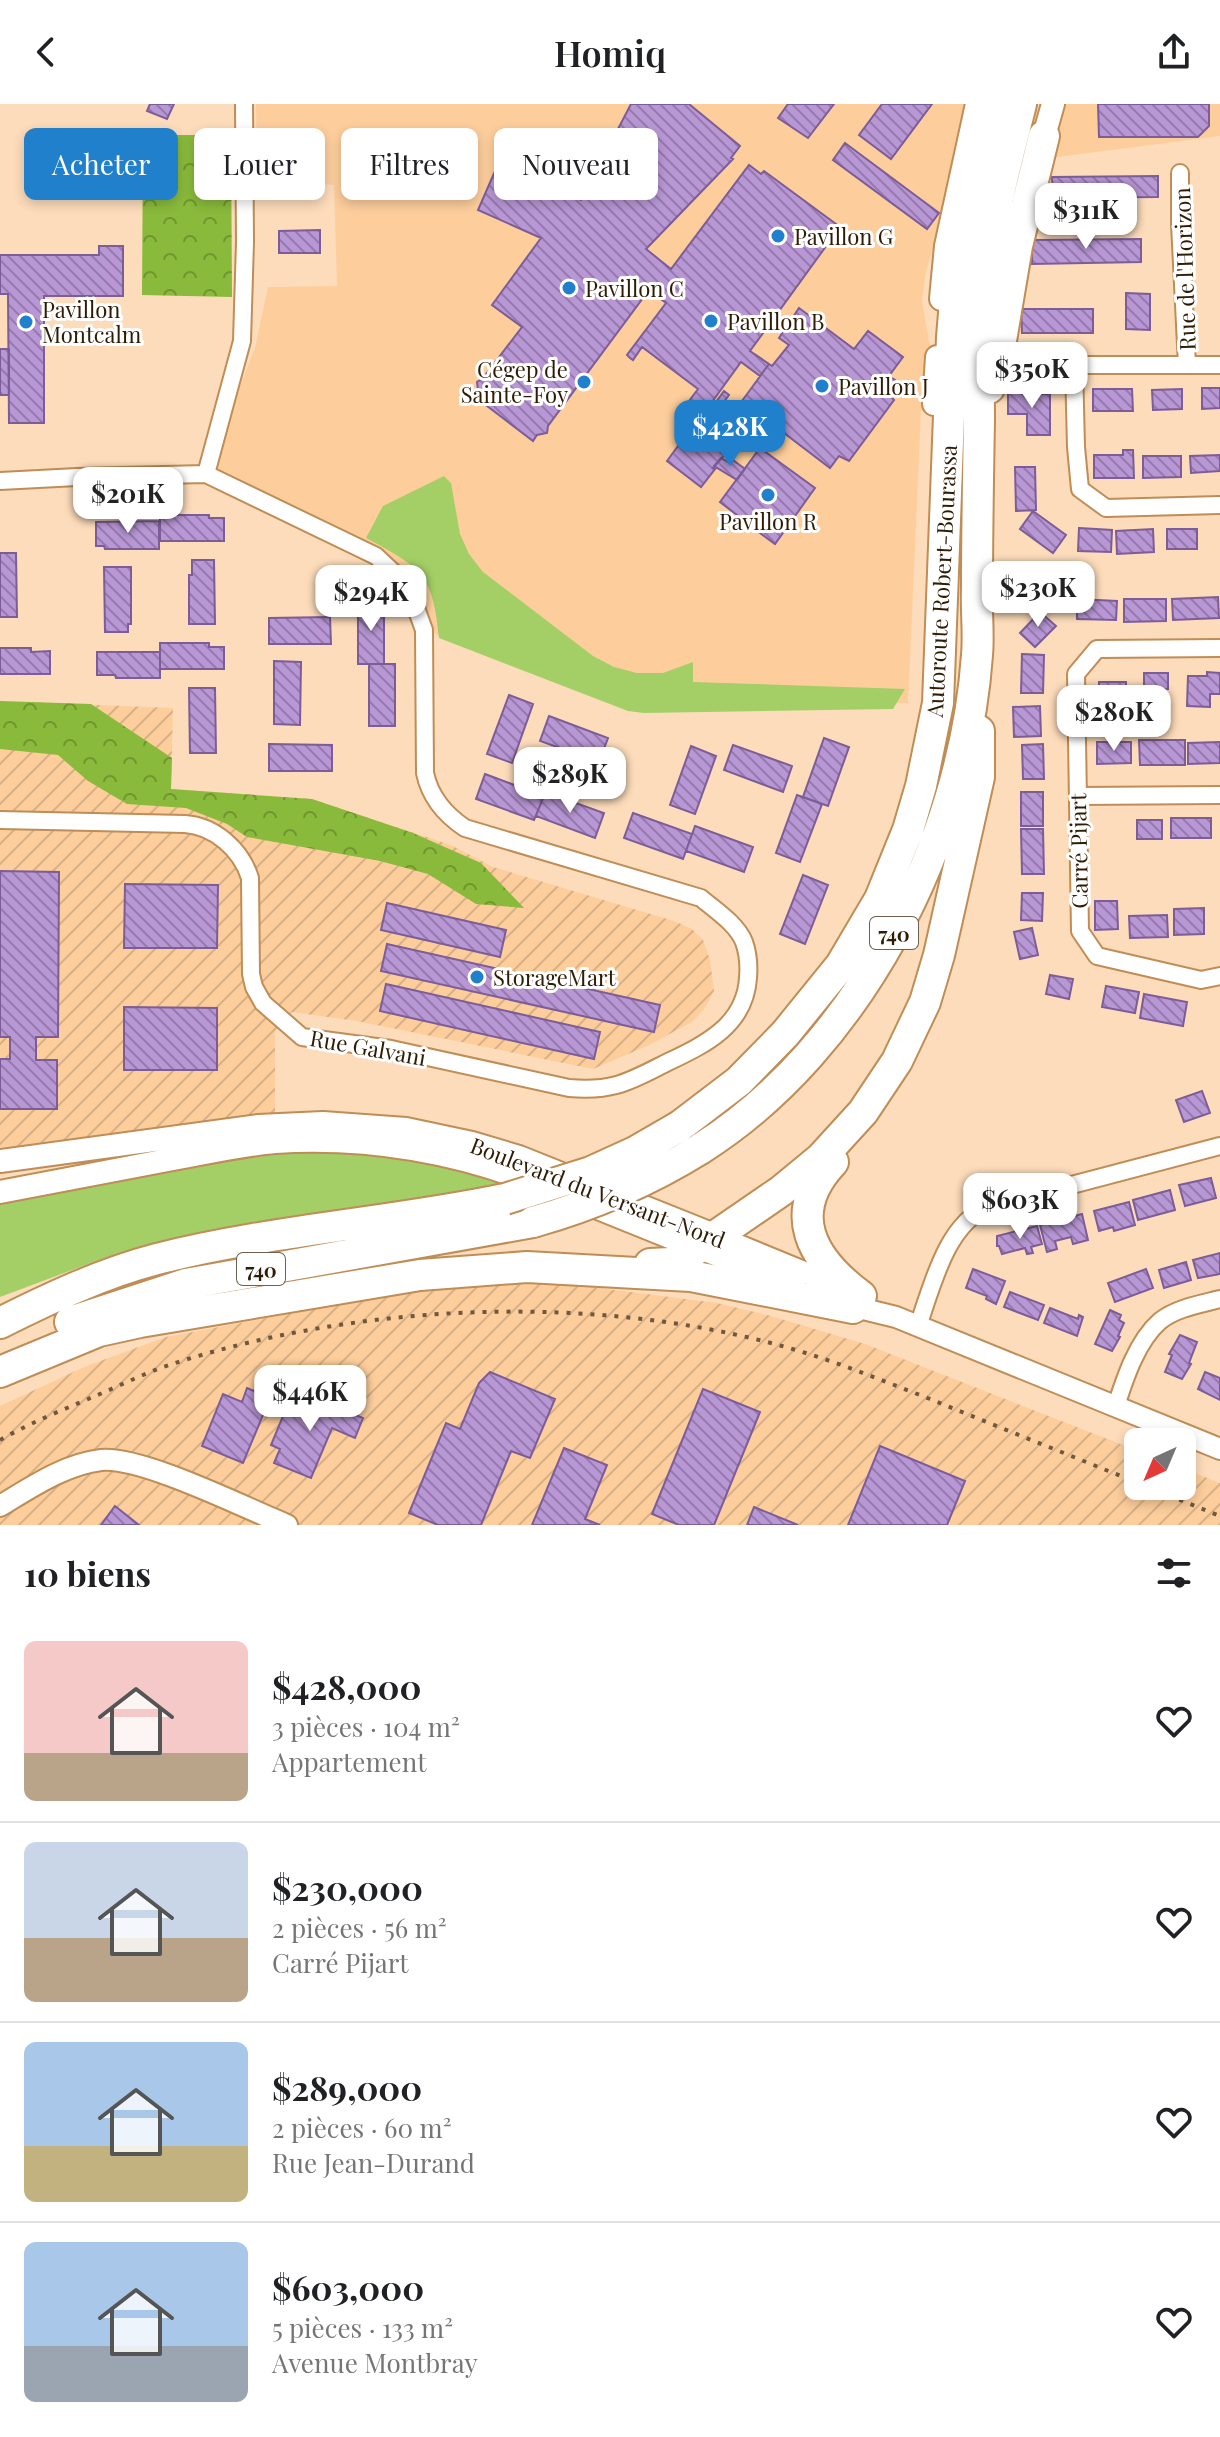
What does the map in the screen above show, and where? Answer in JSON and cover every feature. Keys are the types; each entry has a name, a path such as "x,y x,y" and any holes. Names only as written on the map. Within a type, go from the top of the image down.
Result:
{"highway":[{"name":"Autoroute Robert-Bourassa","path":"0,1323 56,1295 140,1264 250,1239 505,1199 591,1172 635,1152 680,1126 739,1081 785,1034 841,965 880,899 908,830 930,745 938,703 957,278 994,104"},
{"name":"Autoroute Robert-Bourassa","path":"0,1357 82,1316 186,1284 533,1222 575,1210 660,1173 729,1130 811,1054 866,979 900,922 937,833 962,754 977,653 979,328 983,283 995,214 1021,104"},
{"path":"979,420 997,364 1017,246 1044,136"},
{"path":"934,404 934,524 942,621"},
{"path":"857,1302 816,1248 808,1226 809,1201 819,1178 879,1106 932,980 979,777 977,653"},
{"path":"564,1268 670,1263 682,1259 781,1191 821,1158 863,1112 897,1061"},
{"path":"0,1308 140,1264"},
{"path":"0,1372 99,1331 420,1275 527,1267 564,1268 691,1276 857,1302"}],"main road":[{"path":"934,404 946,246 977,104"},
{"path":"1044,136 1053,104"},
{"name":"Boulevard du Versant-Nord","path":"0,1161 270,1125 323,1123 406,1129 450,1137 519,1157 705,1242"},
{"name":"Boulevard du Versant-Nord","path":"0,1192 258,1144 374,1142 454,1156 705,1242"}],"street":[{"path":"0,481 206,474 242,341 244,104"},
{"name":"Rue de l'Horizon","path":"1180,173 1187,365"},
{"path":"1012,365 1220,365"},
{"path":"1074,366 1080,489 1106,508 1220,505"},
{"name":"Rue Galvani","path":"0,820 185,824 209,830 229,845 248,871 254,987 263,1003 302,1037 391,1049 569,1088 597,1091 619,1086 707,1044 739,1014 747,990 749,965 743,940 725,918 701,898 465,828 447,817 428,787 425,773 424,630 408,586 376,556 206,474"},
{"name":"Carré Pijart","path":"1220,648 1097,649 1076,674 1080,931 1097,956 1201,980 1220,976"},
{"path":"1078,796 1220,795"},
{"path":"918,1326 950,1243 975,1213 1220,1146"},
{"name":"Boulevard du Versant-Nord","path":"705,1242 1220,1449"},
{"path":"1116,1406 1146,1338 1161,1321 1185,1309 1220,1299"},
{"path":"0,1506 33,1486 69,1470 92,1462 111,1460 146,1467 287,1525"}],"shaded area":[{"name":"Cégep de Sainte-Foy","path":"256,104 965,104 941,224 926,271 922,301 931,353 921,410 908,703 632,702 424,630 408,586 376,556 206,474 255,348 268,287 337,286 334,185 325,184 325,128 256,128"},
{"path":"1052,104 1220,104 1220,136 1042,159"},
{"path":"0,701 173,708 171,789 312,799 451,845 493,867 674,921 692,929 703,940 710,960 714,991 705,1008 692,1022 593,1069 357,1021 292,1012 275,1031 275,1116 0,1147"},
{"path":"530,1283 583,1286 717,1303 865,1344 1124,1446 1124,1500 1196,1500 1196,1474 1220,1483 1220,1525 0,1525 0,1406 84,1367 166,1337 431,1287"}],"green space":[{"path":"178,135 194,135 194,200 231,200 232,297 142,295 143,200 178,200"},
{"path":"444,476 451,483 460,534 469,554 483,572 593,656 614,667 637,673 663,673 693,662 693,682 905,689 893,709 644,713 628,711 439,638 433,599 421,575 400,557 366,538 383,506"},
{"path":"0,701 91,704 172,758 171,789 312,799 413,833 481,863 524,908 476,904 428,874 380,861 247,837 227,824 186,808 127,804 88,781 58,755 0,749"},
{"path":"318,1150 441,1163 507,1183 506,1186 187,1235 115,1254 0,1297 0,1201 198,1164"}],"building":[{"path":"150,104 174,104 167,119 147,111"},
{"path":"631,104 689,104 740,146 733,159 646,249 671,269 749,165 761,174 764,171 840,227 750,351 769,364 760,376 741,362 704,413 689,401 698,389 642,347 633,360 630,358 627,355 666,303 649,290 548,426 547,433 537,435 533,441 474,396 478,391 477,382 522,327 492,305 541,238 478,210 494,173 494,200 658,200 658,128 618,128"},
{"path":"788,104 834,104 808,138 778,118"},
{"path":"882,104 932,104 891,159 859,135"},
{"path":"1098,104 1209,104 1209,126 1198,137 1099,137"},
{"path":"845,143 939,213 927,229 833,160"},
{"path":"1158,176 1158,197 1053,198 1052,177"},
{"path":"320,230 320,253 279,253 279,231"},
{"path":"1141,239 1141,262 1032,264 1032,240"},
{"name":"Pavillon Montcalm","path":"99,246 123,246 123,296 44,296 44,423 9,423 8,294 0,294 0,255 99,255"},
{"path":"1126,293 1150,294 1150,330 1126,329"},
{"name":"Pavillon J","path":"799,308 854,349 868,331 903,357 889,376 895,380 887,392 894,400 849,461 839,456 830,468 742,401 769,364 772,366 789,345 779,338"},
{"path":"1021,309 1093,309 1093,333 1022,333"},
{"name":"Pavillon Montcalm","path":"0,349 9,349 9,395 0,395"},
{"path":"1202,388 1220,388 1220,408 1202,409"},
{"path":"1093,389 1132,389 1133,411 1093,411"},
{"path":"1182,389 1182,409 1153,410 1152,390"},
{"path":"724,391 729,395 713,417 708,413"},
{"path":"1008,391 1043,391 1043,394 1050,394 1050,435 1027,435 1027,414 1008,414"},
{"path":"687,417 730,449 701,487 667,461 686,435 678,429"},
{"name":"Pavillon R","path":"760,448 815,488 775,544 756,530 757,524 754,528 720,502"},
{"path":"1123,450 1133,450 1134,478 1094,478 1094,455 1123,455"},
{"path":"1220,455 1220,471 1191,473 1190,456"},
{"path":"1143,456 1181,456 1181,477 1143,478"},
{"path":"721,458 730,463 733,460 745,469 737,480 714,466"},
{"path":"1015,467 1035,467 1036,510 1016,511"},
{"path":"1033,511 1066,535 1053,553 1020,529"},
{"path":"160,515 224,518 224,541 160,541"},
{"path":"159,521 159,549 105,549 104,546 96,546 96,522"},
{"path":"1079,528 1112,530 1111,552 1078,551"},
{"path":"1153,529 1154,552 1117,554 1116,531"},
{"path":"1167,529 1197,529 1197,549 1167,549"},
{"path":"0,553 16,553 17,617 0,617"},
{"path":"192,560 214,560 215,624 189,624"},
{"path":"104,567 131,567 131,624 128,624 128,632 105,632"},
{"path":"1218,597 1219,618 1173,620 1172,599"},
{"path":"1077,599 1117,601 1116,620 1077,619"},
{"path":"1124,599 1166,599 1166,621 1124,622"},
{"path":"384,601 384,664 358,664 358,602"},
{"path":"1040,612 1056,626 1035,647 1020,633"},
{"path":"330,617 331,644 269,644 269,618"},
{"path":"160,643 209,643 209,647 224,647 224,669 160,669"},
{"path":"0,648 50,651 50,674 0,674"},
{"path":"97,652 160,652 160,678 97,675"},
{"path":"1022,654 1044,655 1043,693 1021,693"},
{"path":"274,661 301,662 300,725 274,724"},
{"path":"369,664 395,664 395,726 369,726"},
{"path":"1207,672 1220,673 1220,694 1210,694 1210,707 1187,706 1188,676 1207,676"},
{"path":"1144,673 1168,673 1168,689 1144,690"},
{"path":"1099,682 1126,682 1126,700 1099,700"},
{"path":"189,688 215,688 216,753 190,753"},
{"path":"509,695 533,704 512,763 487,754"},
{"path":"1040,706 1041,736 1014,737 1013,707"},
{"path":"549,716 608,738 599,762 540,741"},
{"path":"824,738 849,747 828,806 803,797"},
{"path":"1139,740 1185,740 1185,765 1140,765"},
{"path":"1097,742 1131,742 1131,763 1097,764"},
{"path":"1220,742 1220,763 1188,764 1188,743"},
{"path":"269,744 332,745 332,771 269,771"},
{"path":"1043,744 1044,779 1023,779 1022,745"},
{"path":"733,745 792,766 783,792 724,770"},
{"path":"691,746 716,756 695,814 670,805"},
{"path":"485,774 544,796 534,820 476,799"},
{"path":"545,792 604,813 595,838 536,816"},
{"path":"1021,792 1043,792 1043,826 1021,826"},
{"path":"797,795 822,804 800,862 776,853"},
{"path":"633,813 692,834 683,859 624,838"},
{"path":"1171,818 1211,818 1211,838 1171,838"},
{"path":"1137,820 1162,820 1162,839 1137,839"},
{"path":"695,826 753,847 744,872 686,851"},
{"path":"1021,829 1043,829 1044,874 1022,874"},
{"path":"0,871 59,872 58,1037 36,1037 36,1060 57,1060 57,1109 0,1109 0,1059 10,1059 10,1037 0,1037"},
{"path":"803,875 828,885 805,944 780,934"},
{"path":"125,884 218,885 217,948 124,948"},
{"path":"1022,893 1043,893 1042,921 1021,920"},
{"path":"1095,901 1117,901 1118,929 1095,930"},
{"path":"387,903 506,930 500,957 381,930"},
{"path":"1204,908 1204,934 1174,935 1174,909"},
{"path":"1167,915 1168,937 1130,938 1129,916"},
{"path":"1032,928 1038,955 1020,959 1014,932"},
{"path":"387,944 660,1005 654,1032 381,971"},
{"path":"1050,975 1073,979 1069,999 1046,994"},
{"path":"386,984 600,1032 594,1059 380,1011"},
{"path":"1106,986 1139,992 1135,1013 1102,1007"},
{"path":"1144,994 1187,1002 1183,1026 1140,1018"},
{"path":"124,1007 217,1008 217,1070 124,1070"},
{"path":"1202,1091 1210,1113 1184,1122 1176,1100"},
{"path":"1211,1178 1216,1198 1185,1206 1179,1185"},
{"path":"1170,1190 1175,1210 1138,1220 1133,1200"},
{"path":"1129,1202 1135,1225 1114,1231 1113,1227 1099,1231 1094,1211"},
{"path":"1082,1214 1088,1240 1073,1244 1071,1237 1055,1241 1057,1249 1047,1252 1040,1225"},
{"path":"1037,1226 1042,1244 1031,1247 1033,1253 1027,1254 1025,1248 1002,1254 997,1246 997,1236"},
{"path":"1220,1253 1220,1274 1198,1278 1193,1260"},
{"path":"1186,1262 1191,1280 1164,1288 1159,1270"},
{"path":"973,1269 1005,1281 996,1304 986,1299 987,1296 966,1288"},
{"path":"1146,1269 1153,1288 1115,1302 1108,1283"},
{"path":"1010,1292 1044,1305 1038,1320 1004,1307"},
{"path":"1050,1308 1078,1319 1079,1315 1083,1317 1077,1336 1044,1323"},
{"path":"1110,1310 1121,1315 1119,1320 1124,1323 1112,1351 1095,1344"},
{"path":"1180,1335 1197,1342 1191,1364 1182,1379 1165,1372 1172,1355 1169,1354"},
{"path":"490,1372 555,1399 530,1458 511,1451 481,1525 438,1525 409,1513 446,1423 460,1429 479,1383"},
{"path":"1205,1372 1220,1378 1220,1400 1198,1389"},
{"path":"247,1388 270,1398 243,1463 202,1446 223,1394 242,1402"},
{"path":"703,1389 760,1412 714,1525 679,1525 652,1514"},
{"path":"303,1393 363,1418 355,1438 332,1428 311,1478 274,1463 280,1449 271,1445 288,1404 297,1408"},
{"path":"880,1446 965,1481 947,1525 848,1525"},
{"path":"564,1448 607,1465 585,1519 600,1525 532,1525"},
{"path":"115,1506 139,1525 101,1525"},
{"path":"754,1507 798,1525 747,1525"}],"railway":[{"path":"0,1440 152,1371 245,1344 320,1328 397,1318 476,1312 554,1312 632,1318 708,1329 782,1346 893,1385 1124,1477"},
{"path":"1181,1500 1220,1516"}],"place":[{"name":"Pavillon G","path":"778,236"},
{"name":"Pavillon C","path":"569,288"},
{"name":"Pavillon B","path":"711,321"},
{"name":"Pavillon Montcalm","path":"26,322"},
{"name":"Cégep de Sainte-Foy","path":"584,382"},
{"name":"Pavillon J","path":"822,386"},
{"name":"Pavillon R","path":"768,495"},
{"name":"StorageMart","path":"477,977"}]}
